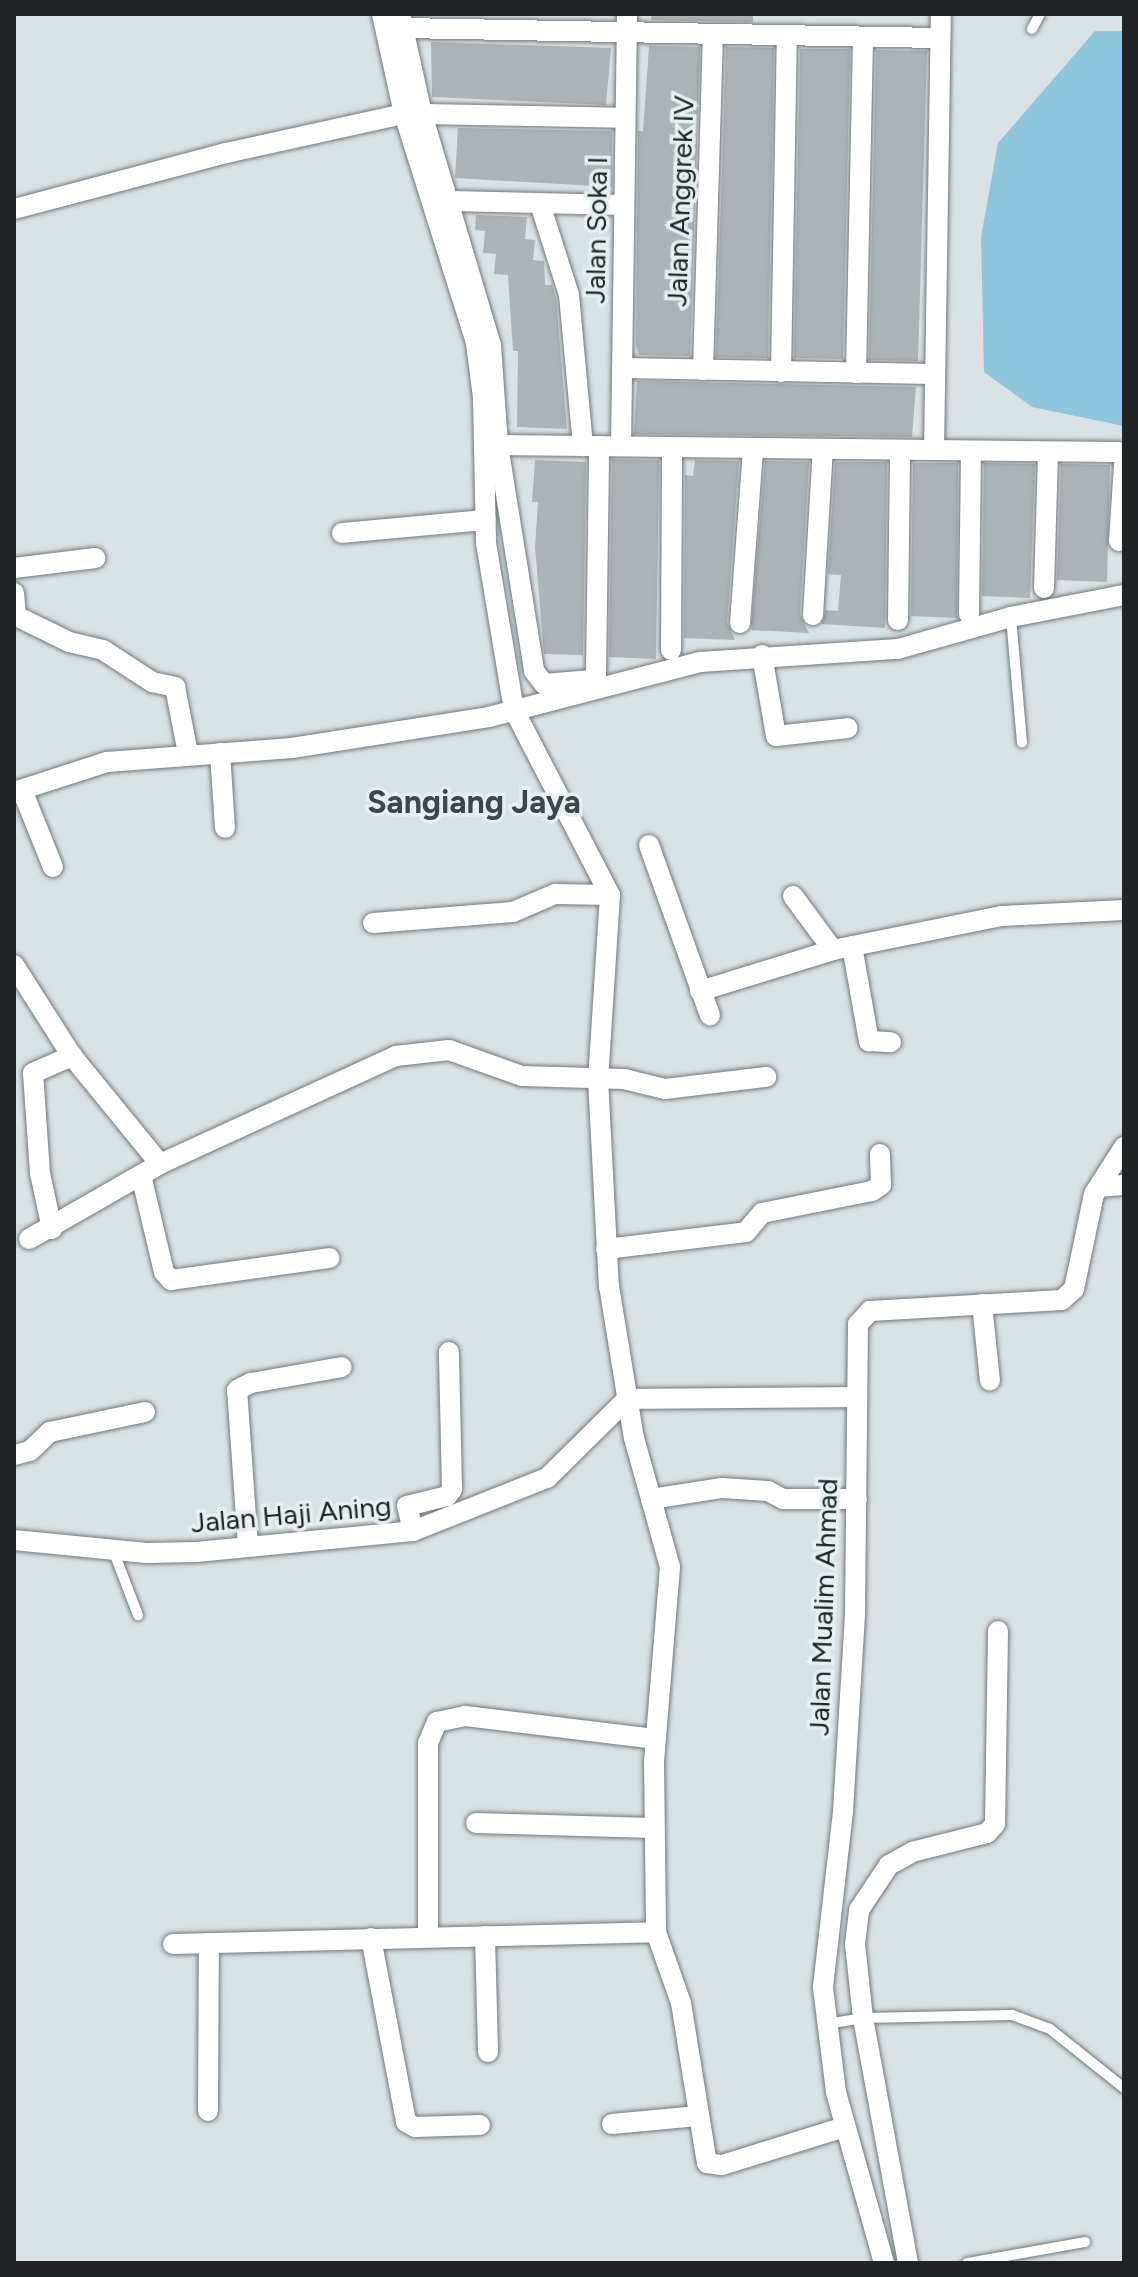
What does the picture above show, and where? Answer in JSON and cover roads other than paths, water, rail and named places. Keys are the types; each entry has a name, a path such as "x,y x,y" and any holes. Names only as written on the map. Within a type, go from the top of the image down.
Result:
{"street":[{"path":"382,14 476,343 485,520 514,710 610,895 598,1079 606,1249 627,1399 670,1567 655,1739 653,1828 656,1932 681,2003 705,2157 714,2166 845,2127"},
{"path":"934,450 941,14"},
{"path":"540,204 569,295 591,446 596,674 592,680 544,684 534,671 498,445 491,345 451,201 413,114 402,21 627,23 713,34 940,38"},
{"name":"Jalan Soka I","path":"621,446 627,23"},
{"name":"Jalan Anggrek IV","path":"703,370 713,34"},
{"path":"781,372 787,35"},
{"path":"856,373 863,37"},
{"path":"14,209 240,150 413,114 625,118"},
{"path":"451,201 624,205"},
{"path":"622,368 935,374"},
{"path":"498,445 1118,452 1124,458"},
{"path":"671,650 672,447"},
{"path":"813,615 823,449"},
{"path":"740,623 753,450"},
{"path":"898,620 900,450"},
{"path":"969,614 971,451"},
{"path":"1044,588 1048,452"},
{"path":"1119,541 1124,465"},
{"path":"342,533 485,520"},
{"path":"14,568 95,558"},
{"path":"14,593 15,615 69,642 103,650 152,682 175,687 188,753"},
{"path":"53,867 18,791 107,762 352,739 585,695 673,667 762,655 898,649 1011,617 1124,595"},
{"path":"762,655 776,736 848,728"},
{"path":"220,753 225,828"},
{"path":"649,845 710,1015"},
{"path":"373,923 513,912 555,894 610,895"},
{"path":"793,896 842,948 869,1041 891,1042"},
{"path":"700,991 842,948 1002,916 1124,910"},
{"path":"14,965 72,1056 160,1164"},
{"path":"29,1239 52,1229 160,1164 396,1056 449,1050 522,1076 634,1081 665,1089 766,1077"},
{"path":"52,1229 40,1173 33,1073 72,1056"},
{"name":"Jalan Mualim Ahmad","path":"884,2263 845,2127 826,2024 824,1956 843,1811 857,1499 855,1397 863,1315 1062,1300 1069,1295 1089,1210 1124,1147"},
{"path":"606,1249 746,1232 762,1213 872,1191 881,1185 880,1154"},
{"path":"141,1175 164,1272 171,1280 329,1258"},
{"path":"1100,1187 1124,1185"},
{"path":"982,1304 990,1381"},
{"path":"413,1531 407,1506 447,1496 452,1489 449,1352"},
{"path":"248,1546 237,1390 251,1383 342,1367"},
{"path":"627,1399 855,1397"},
{"name":"Jalan Haji Aning","path":"14,1540 113,1550 196,1552 413,1531 547,1478 627,1399"},
{"path":"14,1455 30,1451 50,1432 145,1412"},
{"path":"651,1499 722,1488 768,1491 783,1499 857,1499"},
{"path":"908,2263 863,2018 855,1944 859,1910 871,1886 889,1865 912,1852 977,1837 995,1824 998,1631"},
{"path":"428,1937 428,1743 437,1722 465,1716 655,1739"},
{"path":"476,1823 653,1828"},
{"path":"173,1944 656,1932"},
{"path":"485,1936 488,2052"},
{"path":"371,1938 406,2122 415,2127 480,2125"},
{"path":"208,2111 209,1943"},
{"path":"612,2124 698,2116"}],"lane":[{"path":"1032,29 1040,14"},
{"path":"1011,617 1022,743"},
{"path":"113,1550 138,1615"},
{"path":"826,2024 863,2018 1012,2015 1033,2020 1124,2088"},
{"path":"967,2263 1085,2242"}],"district":[{"name":"Sangiang Jaya","path":"474,802"}]}
